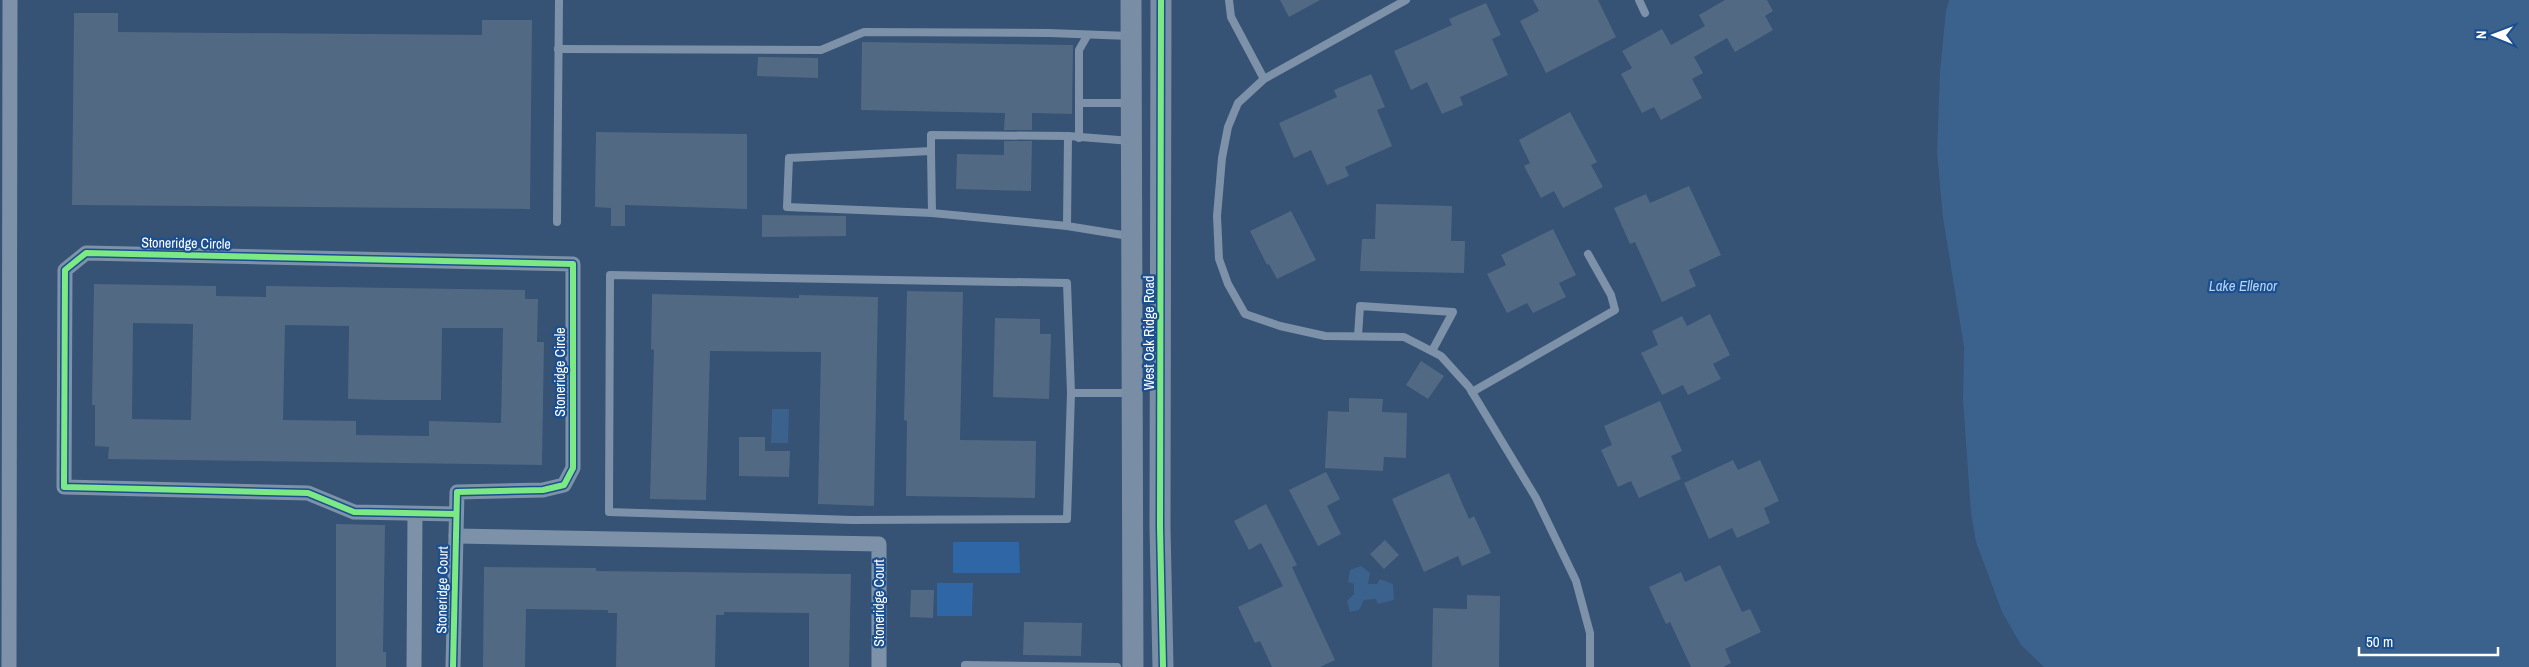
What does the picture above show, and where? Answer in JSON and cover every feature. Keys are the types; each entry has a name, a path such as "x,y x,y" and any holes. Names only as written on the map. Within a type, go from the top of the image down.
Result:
{"street":[{"path":"9,667 4,242 10,0"},
{"name":"West Oak Ridge Road","path":"1131,0 1133,667"},
{"path":"1144,0 1148,11 1150,64 1161,88"},
{"name":"West Oak Ridge Road","path":"1161,0 1160,527 1163,667"},
{"name":"Stoneridge Circle","path":"86,253 573,264 573,468 564,485 543,490 457,492 456,514 354,512 308,493 64,487 65,270 86,253"},
{"path":"1131,393 1140,394 1148,403 1148,505 1160,527"},
{"name":"Stoneridge Court","path":"414,667 415,514"},
{"name":"Stoneridge Court","path":"453,667 456,514"},
{"name":"Stoneridge Court","path":"456,536 879,544 879,667"}],"lane":[{"path":"557,222 559,0"},
{"path":"1228,0 1231,17 1264,78"},
{"path":"1406,0 1264,78 1238,103 1228,127 1225,142 1217,216 1219,260 1225,276 1246,314 1280,326 1325,336 1404,337 1440,356 1472,392 1536,498 1576,580 1590,633 1590,667"},
{"path":"1639,0 1645,12"},
{"path":"558,49 820,50 864,32 1049,33 1087,36 1131,36"},
{"path":"1080,138 1078,50 1087,36"},
{"path":"1078,103 1131,103"},
{"path":"932,213 932,135 1068,136 1131,141"},
{"path":"1067,226 1068,136"},
{"path":"932,151 789,158 787,207 932,213 1067,226 1131,237"},
{"path":"1472,392 1615,310 1611,295 1588,254"},
{"path":"610,275 1067,283 1071,393 1067,519 852,520 609,512 610,275"},
{"path":"1358,336 1360,306 1453,312 1432,351"},
{"path":"1071,393 1131,393"},
{"path":"965,667 965,665 1117,667"}],"shaded area":[{"path":"953,542 1019,542 1020,573 953,573"},
{"path":"937,583 973,583 972,616 937,616"}],"water":[{"name":"Lake Ellenor","path":"1949,0 2529,0 2529,667 2044,667 2021,645 2002,612 1976,542 1971,513 1963,400 1964,347 1943,218 1937,152 1940,71 1946,10"},
{"path":"772,409 789,409 788,443 771,443"},
{"path":"1361,566 1370,573 1368,584 1377,584 1380,579 1393,584 1394,600 1378,604 1376,599 1364,600 1359,610 1350,612 1347,601 1354,594 1354,584 1348,582 1350,570"}],"building":[{"path":"1280,0 1320,0 1289,17"},
{"path":"1533,0 1598,0 1616,37 1546,73 1520,21 1539,11"},
{"path":"1725,0 1767,0 1773,11 1765,16 1773,30 1735,52 1727,38 1694,57 1703,73 1692,79 1702,98 1661,120 1654,107 1642,113 1621,74 1632,68 1622,51 1662,29 1671,45 1705,26 1699,15"},
{"path":"1486,3 1501,35 1492,39 1508,75 1460,97 1463,105 1442,114 1427,82 1411,90 1394,51 1452,25 1449,19"},
{"path":"74,13 118,13 118,32 482,35 482,20 532,20 530,209 72,205"},
{"path":"862,42 1073,45 1072,114 1032,113 1032,130 1004,130 1005,113 861,110"},
{"path":"758,57 818,58 818,78 757,76"},
{"path":"1371,74 1385,107 1377,110 1392,146 1345,167 1349,176 1327,185 1311,150 1294,158 1279,123 1337,97 1334,90"},
{"path":"1570,112 1597,162 1591,165 1603,187 1563,208 1554,191 1541,198 1524,166 1530,163 1519,140"},
{"path":"596,132 747,134 747,209 625,205 625,226 611,226 611,208 595,207"},
{"path":"1004,141 1032,141 1031,191 956,189 957,154 1004,155"},
{"path":"1689,186 1721,255 1689,270 1696,286 1662,302 1635,242 1630,244 1614,208 1646,194 1650,203"},
{"path":"1376,204 1452,206 1451,241 1465,241 1464,273 1360,271 1362,239 1375,239"},
{"path":"1291,211 1316,260 1277,279 1269,264 1267,265 1250,231"},
{"path":"762,215 846,216 846,236 762,237"},
{"path":"1553,229 1576,275 1559,283 1566,297 1533,313 1527,303 1507,313 1487,274 1506,265 1501,255"},
{"path":"94,284 216,286 216,296 266,297 266,286 525,290 525,299 538,299 537,342 544,342 542,465 108,459 109,447 95,446 95,405 92,405","holes":["133,323 193,324 191,420 132,419","285,325 349,326 348,399 387,400 441,400 442,328 503,328 501,423 429,421 429,436 356,435 356,421 283,420"]},
{"path":"907,291 963,292 960,440 1036,441 1035,498 906,496 907,421 904,420"},
{"path":"652,294 799,298 799,295 878,297 874,506 818,504 821,352 710,351 706,500 650,499 654,350 651,349"},
{"path":"1710,314 1730,355 1713,364 1721,379 1688,395 1683,385 1662,395 1641,353 1658,345 1652,331 1682,316 1687,326"},
{"path":"995,318 1040,319 1040,334 1051,334 1049,399 993,397"},
{"path":"1421,361 1444,376 1428,399 1406,385"},
{"path":"1349,398 1383,399 1382,412 1407,413 1406,458 1384,457 1383,471 1325,468 1328,411 1349,412"},
{"path":"1660,401 1682,451 1671,456 1681,479 1639,498 1631,481 1618,487 1601,450 1612,445 1604,426"},
{"path":"739,437 765,437 765,451 790,451 789,477 739,476"},
{"path":"1733,460 1738,470 1760,460 1779,501 1764,508 1770,523 1737,538 1732,528 1709,539 1684,483"},
{"path":"1326,472 1340,499 1327,506 1341,534 1318,546 1289,490"},
{"path":"1449,473 1469,519 1474,516 1491,553 1462,566 1458,556 1424,572 1392,499"},
{"path":"1266,504 1297,565 1292,567 1335,660 1320,667 1272,667 1260,641 1255,643 1238,607 1283,586 1261,543 1249,550 1234,521"},
{"path":"336,524 385,525 383,652 386,652 386,667 336,667"},
{"path":"1385,540 1399,555 1384,569 1370,554"},
{"path":"1720,565 1742,612 1750,609 1761,632 1725,649 1731,663 1723,667 1691,667 1670,622 1666,624 1649,587 1681,572 1685,582"},
{"path":"484,567 596,568 596,571 851,574 849,667 809,667 809,613 724,612 724,615 716,615 715,667 616,667 617,613 608,613 608,610 526,609 525,667 483,667"},
{"path":"911,590 934,590 933,618 910,617"},
{"path":"1467,595 1500,596 1499,667 1432,667 1433,608 1467,609"},
{"path":"1024,622 1082,623 1081,656 1023,655"}],"cycle path":[{"path":"1161,0 1160,527 1163,667"},
{"path":"453,667 457,492 543,490 564,485 573,468 573,264 86,253 65,270 64,487 308,493 354,512 456,514"}]}
